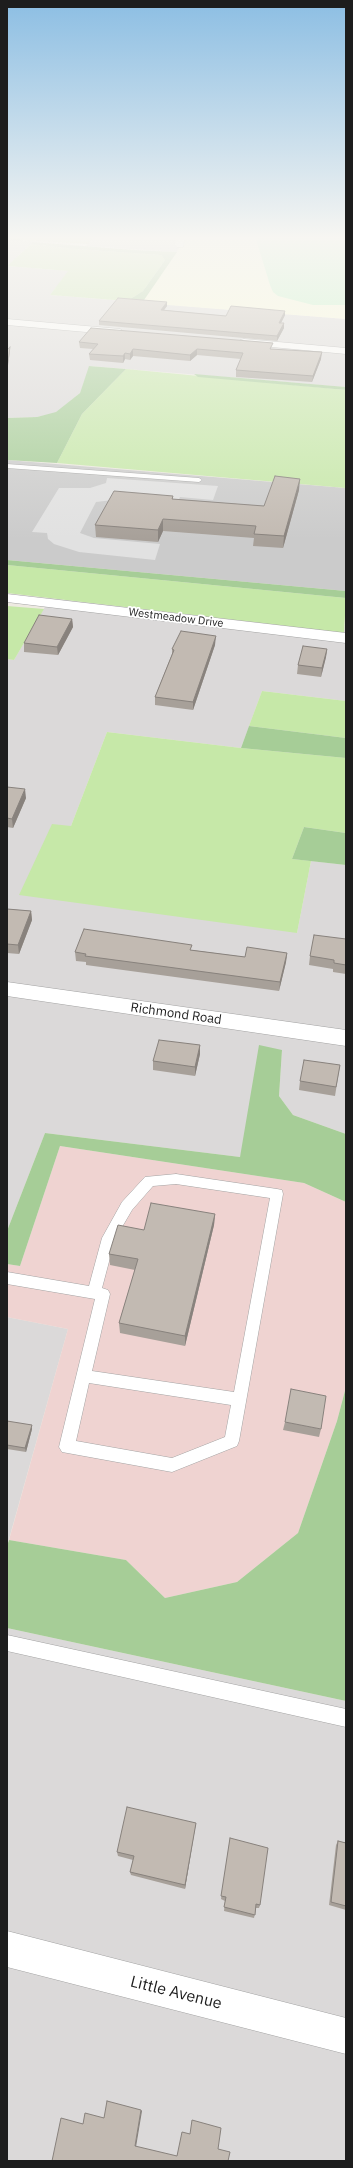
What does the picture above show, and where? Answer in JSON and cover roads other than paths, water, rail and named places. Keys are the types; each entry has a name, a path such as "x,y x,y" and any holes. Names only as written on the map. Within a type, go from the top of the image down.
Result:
{"street":[{"path":"234,341 346,351"},
{"name":"Westmeadow Drive","path":"7,598 346,638"},
{"name":"Richmond Road","path":"7,989 346,1038"},
{"name":"Little Avenue","path":"7,1949 346,2036"}],"lane":[{"path":"7,466 200,480"},
{"path":"7,1278 94,1293 103,1294 67,1447 172,1465 232,1441 277,1194 176,1179 150,1181 127,1206 109,1238 94,1293"},
{"path":"84,1376 239,1399"},
{"path":"7,1644 346,1718"}]}
